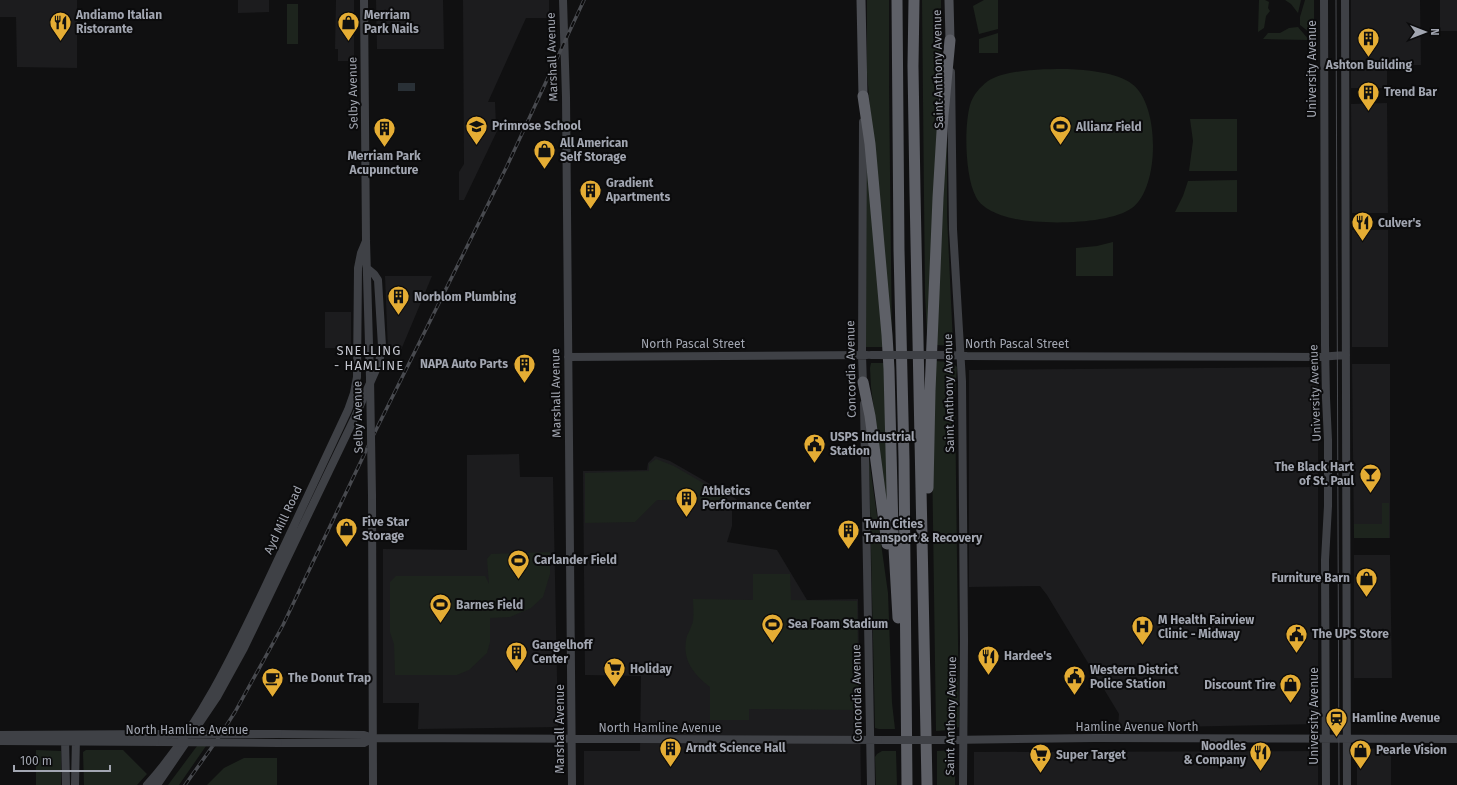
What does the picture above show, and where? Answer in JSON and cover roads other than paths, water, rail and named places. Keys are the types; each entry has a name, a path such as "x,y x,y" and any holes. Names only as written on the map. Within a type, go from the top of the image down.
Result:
{"highway":[{"path":"897,0 899,250 904,452 906,785"},
{"path":"914,0 913,66 915,192 927,785"},
{"path":"925,667 930,391 938,198 943,115 950,40"},
{"path":"863,96 870,144 890,369 893,531 906,716"},
{"path":"863,382 870,416 899,625"}],"main road":[{"name":"Concordia Avenue","path":"861,0 863,96"},
{"name":"Saint Anthony Avenue","path":"950,40 949,14 951,0"}],"street":[{"name":"Selby Avenue","path":"364,0 366,240 368,269 372,496 373,785"},
{"name":"Marshall Avenue","path":"562,0 566,97 572,785"},
{"name":"University Avenue","path":"1324,0 1325,356 1328,440 1328,491 1325,560 1326,785"},
{"path":"1345,0 1347,785"},
{"name":"Saint Anthony Avenue","path":"950,40 952,76 953,230 962,381 963,785"},
{"name":"Concordia Avenue","path":"863,96 862,355 871,785"},
{"name":"Ayd Mill Road","path":"147,785 189,730 218,682 247,627 348,410 354,393 357,377 358,268 361,253 366,240"},
{"name":"Ayd Mill Road","path":"157,785 217,697 244,648 376,370 382,346 380,303 378,278 368,269"},
{"name":"North Pascal Street","path":"568,357 862,355 1346,355"},
{"name":"North Hamline Avenue","path":"0,734 65,738"},
{"path":"65,738 66,785"},
{"name":"North Hamline Avenue","path":"0,741 65,738 278,738 364,742 373,738 948,740"},
{"path":"75,785 76,738"},
{"path":"1326,738 1457,739"},
{"name":"Hamline Avenue North","path":"948,740 1326,738"}],"tram line":[{"path":"1336,0 1339,785"}],"railway":[{"path":"185,785 235,712 283,625 372,438 507,166 584,0"}],"place":[{"name":"Andiamo Italian Ristorante","path":"60,42"},
{"name":"Merriam Park Nails","path":"349,42"},
{"name":"Ashton Building","path":"1369,58"},
{"name":"Trend Bar","path":"1369,112"},
{"name":"Primrose School","path":"477,146"},
{"name":"Allianz Field","path":"1060,146"},
{"name":"Merriam Park Acupuncture","path":"384,148"},
{"name":"All American Self Storage","path":"545,170"},
{"name":"Gradient Apartments","path":"591,210"},
{"name":"Culver's","path":"1363,242"},
{"name":"Norblom Plumbing","path":"398,316"},
{"name":"NAPA Auto Parts","path":"524,384"},
{"name":"USPS Industrial Station","path":"814,464"},
{"name":"The Black Hart of St. Paul","path":"1370,494"},
{"name":"Athletics Performance Center","path":"687,518"},
{"name":"Five Star Storage","path":"346,548"},
{"name":"Twin Cities Transport & Recovery","path":"849,550"},
{"name":"Carlander Field","path":"519,580"},
{"name":"Furniture Barn","path":"1366,598"},
{"name":"Barnes Field","path":"440,624"},
{"name":"Sea Foam Stadium","path":"772,644"},
{"name":"M Health Fairview Clinic - Midway","path":"1142,646"},
{"name":"The UPS Store","path":"1296,654"},
{"name":"Gangelhoff Center","path":"516,672"},
{"name":"Hardee's","path":"989,676"},
{"name":"Holiday","path":"614,688"},
{"name":"Western District Police Station","path":"1075,696"},
{"name":"The Donut Trap","path":"272,698"},
{"name":"Discount Tire","path":"1291,704"},
{"name":"Hamline Avenue","path":"1337,738"},
{"name":"Arndt Science Hall","path":"670,768"},
{"name":"Pearle Vision","path":"1361,770"},
{"name":"Noodles & Company","path":"1261,772"},
{"name":"Super Target","path":"1040,774"}],"district":[{"name":"SNELLING - HAMLINE","path":"369,358"}]}
